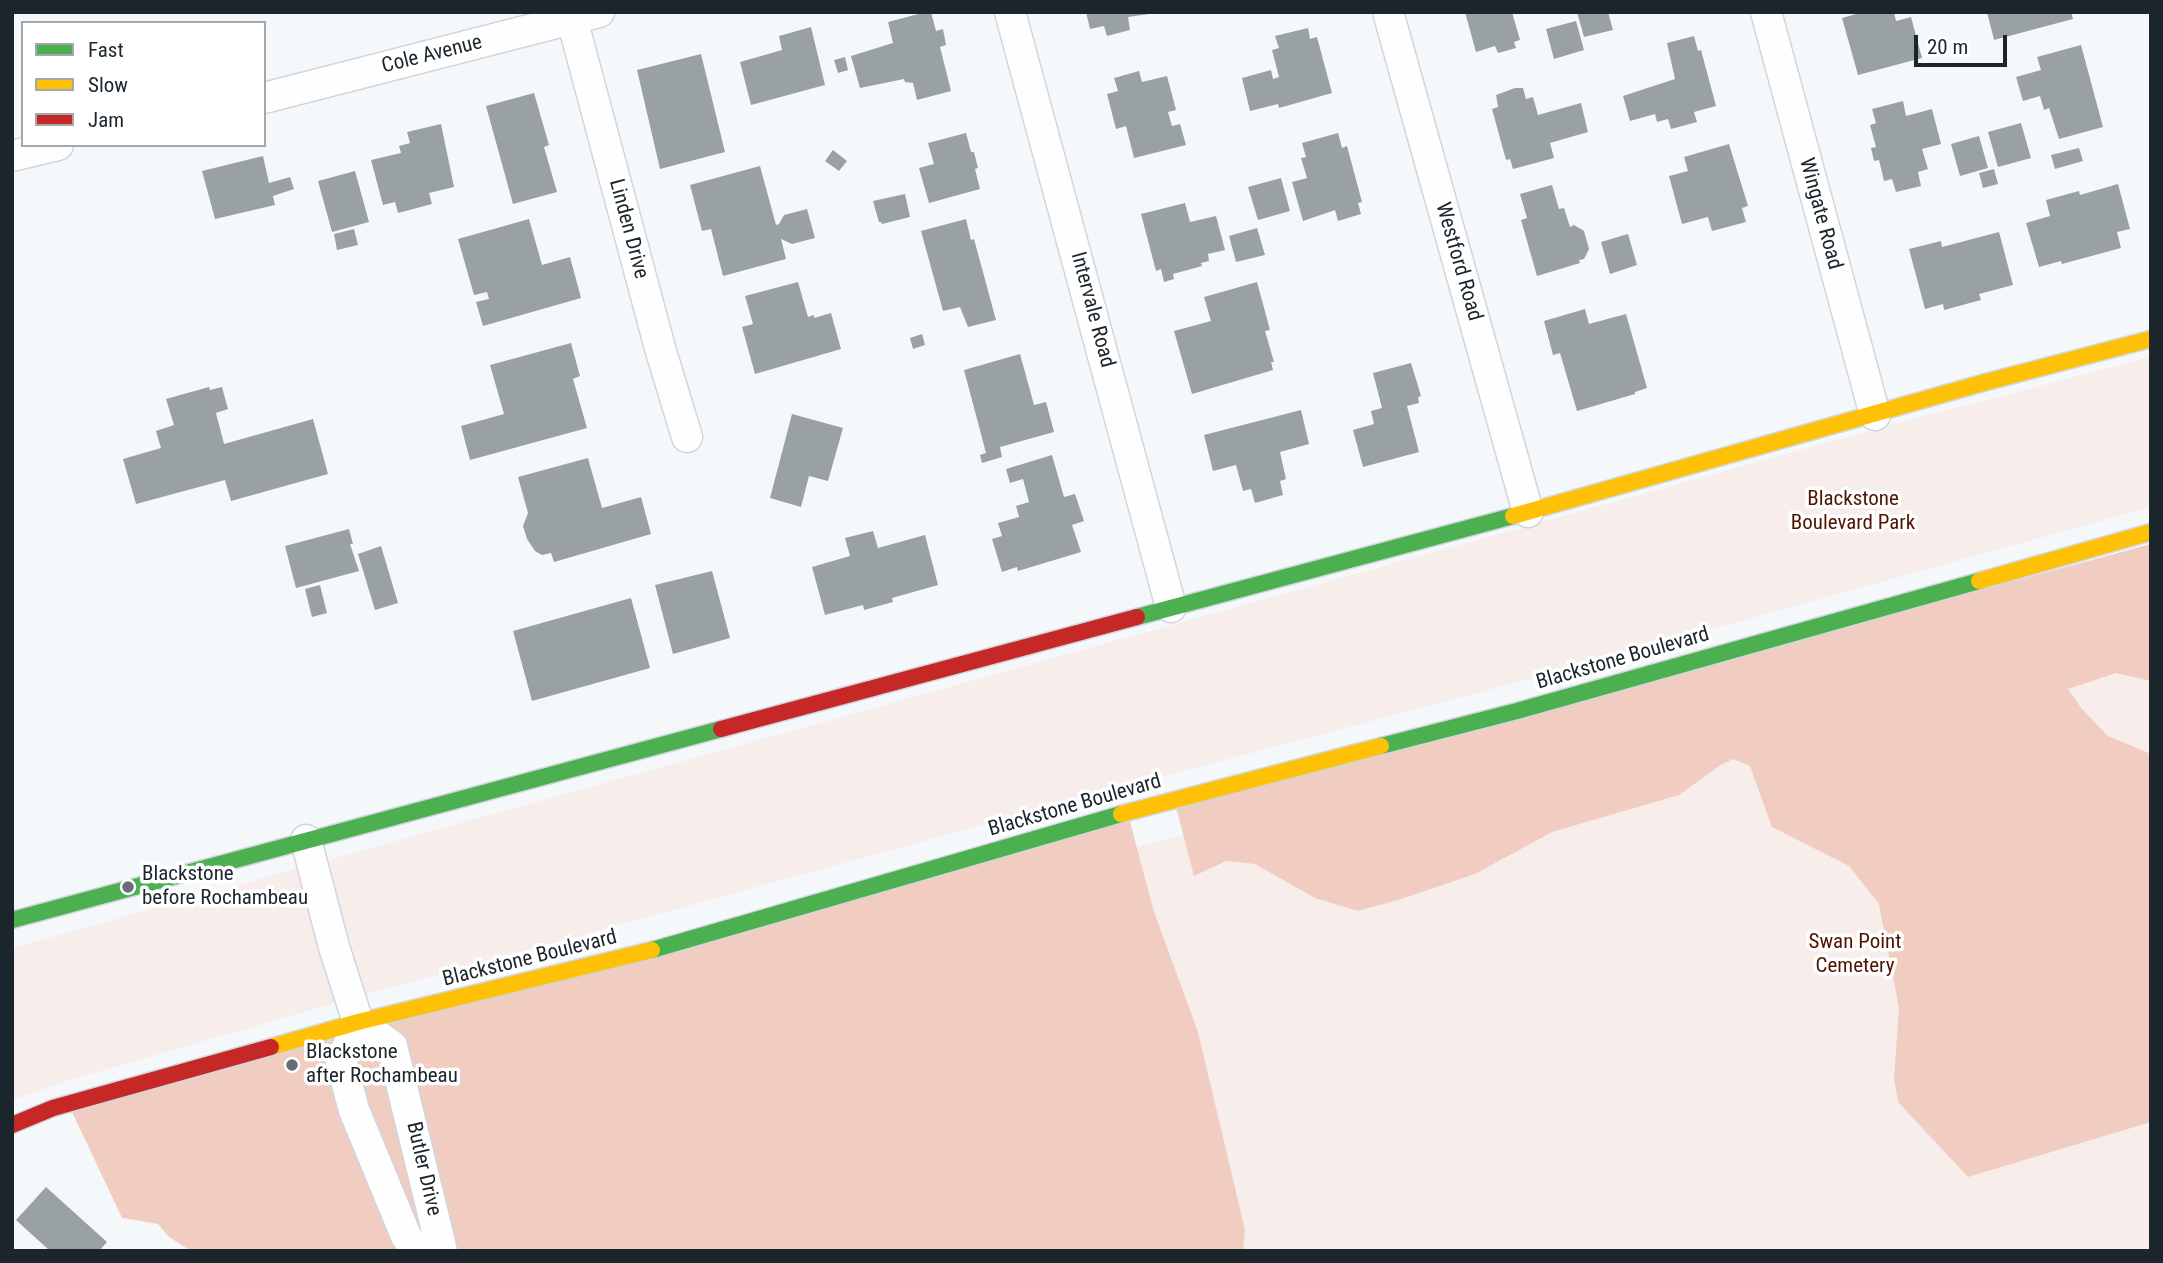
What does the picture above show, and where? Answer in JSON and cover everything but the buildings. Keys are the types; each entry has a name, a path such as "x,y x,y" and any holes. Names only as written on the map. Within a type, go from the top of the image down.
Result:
{"main road":[{"path":"12,920 1528,512 1986,382 2151,339"},
{"name":"Blackstone Boulevard","path":"12,1125 53,1108 358,1023 648,951 1138,809 1517,711 2151,531"}],"street":[{"name":"Intervale Road","path":"1010,12 1171,607"},
{"name":"Westford Road","path":"1388,12 1528,512"},
{"name":"Wingate Road","path":"1766,12 1875,415"},
{"name":"Cole Avenue","path":"266,97 586,16"},
{"name":"Linden Drive","path":"586,16 660,348 687,437"},
{"path":"12,156 50,147"},
{"path":"306,840 334,947 358,1023"},
{"name":"Butler Drive","path":"417,1251 406,1236 354,1110 341,1062 358,1023 391,1046 442,1251"}],"green space":[{"name":"Blackstone Boulevard Park","path":"2151,357 2151,507 1586,664 1063,803 338,1002 60,1083 12,1100 12,948 1883,427"},
{"name":"Swan Point Cemetery","path":"2151,566 2151,1251 869,1251 702,968"}],"shaded area":[{"path":"2151,544 2151,681 2116,673 2068,689 2082,709 2108,736 2151,754 2151,1122 1968,1177 1898,1102 1894,1078 1899,1008 1879,904 1849,866 1772,827 1750,766 1733,759 1679,795 1552,832 1475,874 1358,911 1315,898 1255,864 1226,861 1194,876 1176,807"},
{"path":"1129,818 1154,912 1198,1032 1245,1230 1243,1251 191,1251 169,1237 158,1224 122,1218 72,1112"}],"traffic: fast":[{"path":"1137,617 1513,516"},
{"path":"1381,746 1517,711 1979,581"},
{"path":"12,920 721,729"},
{"path":"652,950 1121,814"}],"traffic: slow":[{"path":"1513,516 1986,382 2151,339"},
{"path":"1979,581 2151,532"},
{"path":"1121,814 1381,746"},
{"path":"271,1047 358,1022 652,950"}],"traffic: jam":[{"path":"721,729 1137,617"},
{"path":"12,1125 53,1108 271,1047"}],"place":[{"name":"Blackstone before Rochambeau","path":"128,887"},
{"name":"Blackstone after Rochambeau","path":"292,1065"}]}
